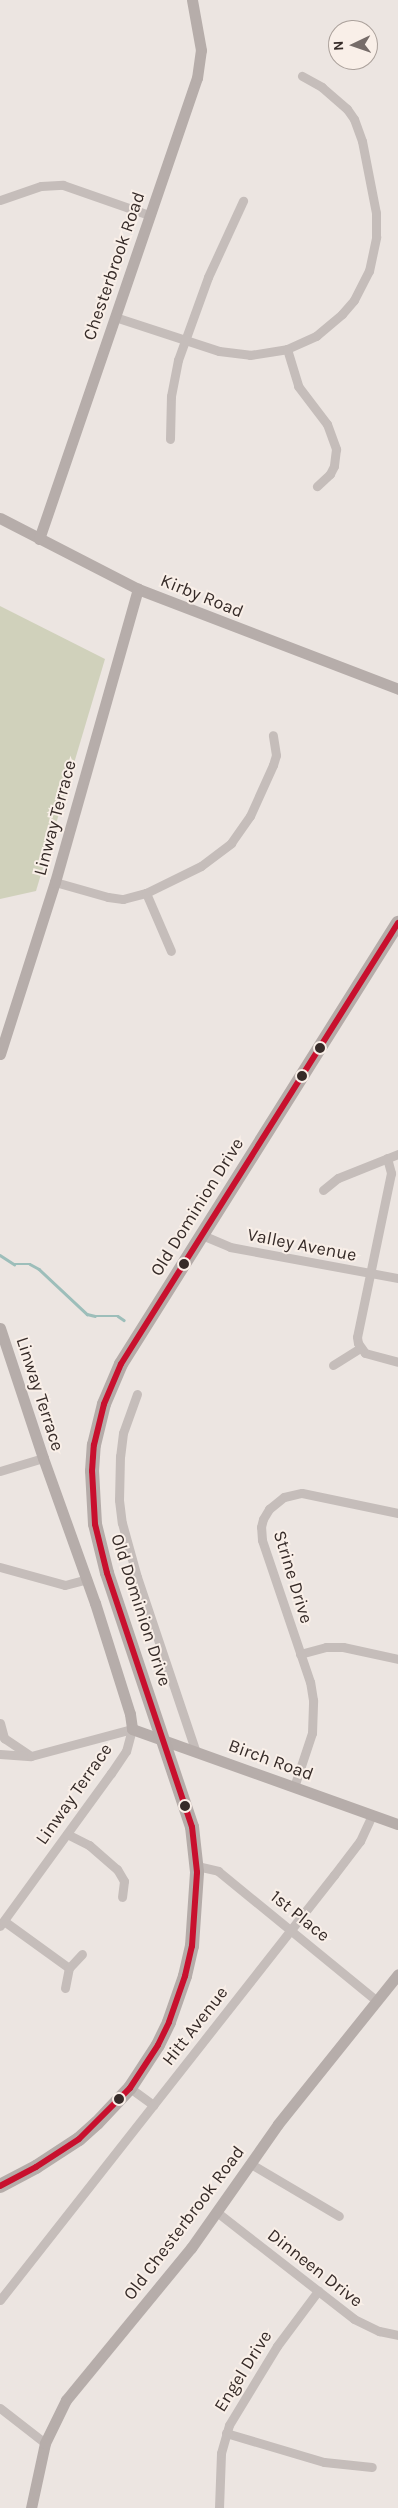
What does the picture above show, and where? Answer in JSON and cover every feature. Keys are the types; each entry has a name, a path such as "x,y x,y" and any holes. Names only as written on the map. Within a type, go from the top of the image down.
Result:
{"main road":[{"name":"Old Dominion Drive","path":"0,2186 36,2167 79,2139 130,2088 158,2045 180,1992 192,1946 197,1866 192,1827 100,1548 92,1498 92,1463 98,1425 121,1364 398,923"}],"street":[{"name":"Chesterbrook Road","path":"39,539 200,64 200,35 192,0"},
{"path":"115,317 234,354 257,354 286,349 316,336 342,314 363,285 373,255 376,237 376,212 359,130 347,109 336,97 302,76"},
{"path":"0,200 41,186 63,185 150,215"},
{"path":"170,440 172,386 185,340 208,277 243,201"},
{"path":"286,349 298,386 327,424 336,449 334,466 330,474 317,486"},
{"name":"Kirby Road","path":"0,518 138,589 398,689"},
{"name":"Linway Terrace","path":"0,1054 55,882 138,589"},
{"path":"55,882 112,898 129,898 146,893 201,866 217,855 236,836 250,816 276,755 273,735"},
{"path":"146,893 170,951"},
{"path":"323,1190 338,1178 398,1154"},
{"path":"387,1158 391,1173 357,1337 360,1348 371,1356 398,1362"},
{"name":"Valley Avenue","path":"202,1235 230,1248 398,1278"},
{"name":"Linway Terrace","path":"1,1333 43,1458 87,1579 130,1714 132,1729 126,1751 2,1923"},
{"path":"333,1365 360,1348"},
{"path":"137,1394 123,1433 120,1456 119,1500 122,1523 137,1577 196,1752"},
{"path":"0,1471 43,1458"},
{"name":"Strine Drive","path":"294,1787 307,1751 313,1718 310,1682 260,1535 263,1519 269,1509 284,1496 302,1493 398,1513"},
{"path":"0,1567 64,1585 87,1579"},
{"path":"300,1654 326,1648 343,1647 398,1659"},
{"path":"0,1723 4,1738 31,1756"},
{"path":"0,1754 31,1756 132,1729"},
{"name":"Birch Road","path":"132,1729 398,1824"},
{"name":"Hitt Avenue","path":"0,2300 360,1841 372,1815"},
{"path":"68,1834 89,1845 117,1869 124,1881 122,1898"},
{"name":"1st Place","path":"197,1866 218,1871 377,2001"},
{"path":"2,1923 70,1968"},
{"path":"65,1988 70,1968 82,1954"},
{"name":"Old Chesterbrook Road","path":"31,2508 44,2443 66,2400 156,2292 218,2213 278,2124 398,1974"},
{"path":"130,2088 154,2106"},
{"path":"251,2164 339,2216"},
{"name":"Dinneen Drive","path":"218,2213 364,2326 398,2334"},
{"name":"Engel Drive","path":"218,2508 218,2470 226,2433 236,2409 272,2354 318,2291"},
{"path":"0,2408 44,2443"},
{"path":"226,2433 324,2462 372,2467"}],"green space":[{"path":"0,606 105,659 36,891 0,899"}],"waterway":[{"path":"0,1255 14,1264 30,1264 39,1269 87,1314 118,1316 124,1320"}],"transit line":[{"path":"0,2186 36,2167 79,2139 130,2088 158,2045 169,2022 185,1976 192,1946 197,1872 192,1827 107,1573 95,1524 92,1471 94,1445 104,1404 121,1364 398,923"}]}
